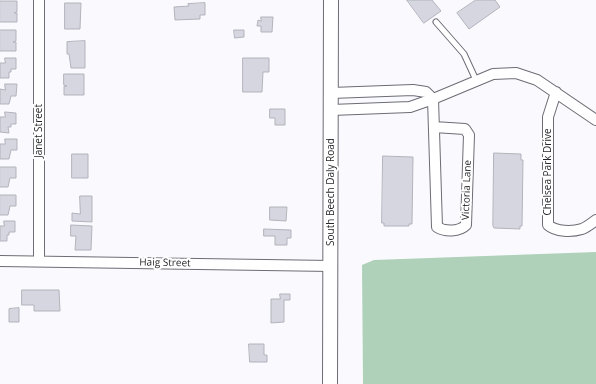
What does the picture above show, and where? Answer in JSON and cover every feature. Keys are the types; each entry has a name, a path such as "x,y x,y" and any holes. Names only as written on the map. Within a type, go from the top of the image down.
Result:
{"street":[{"name":"Janet Street","path":"39,0 39,262"},
{"name":"South Beech Daly Road","path":"330,384 331,0"},
{"path":"331,110 410,106 433,99 493,74 516,73 537,80 596,120"},
{"path":"331,93 413,90 426,92 433,99"},
{"name":"Chelsea Park Drive","path":"556,92 548,116 548,225 554,229 561,230 582,229 596,220"},
{"name":"Victoria Lane","path":"433,99 437,227 442,230 462,229 466,225 469,135 465,129 456,127 434,127"},
{"name":"Haig Street","path":"0,261 331,266"}],"lane":[{"path":"436,22 464,54 476,80"}],"green space":[{"path":"596,252 596,384 363,384 362,265 374,260"}],"building":[{"path":"407,0 432,0 441,11 424,23"},
{"path":"476,0 495,0 500,7 469,29 457,13"},
{"path":"0,1 17,1 17,12 14,13 17,13 17,22 0,22"},
{"path":"65,3 81,3 80,29 65,29"},
{"path":"205,3 205,15 200,15 200,19 175,20 174,7"},
{"path":"261,17 273,17 272,32 261,32 261,26 257,26 258,20 261,21"},
{"path":"0,30 16,30 16,41 13,42 16,42 16,51 0,51"},
{"path":"234,30 244,30 244,37 235,38"},
{"path":"85,41 85,68 71,68 69,54 67,54 67,42"},
{"path":"5,58 16,58 16,69 11,69 11,72 9,72 9,78 0,78 0,63 5,63"},
{"path":"243,58 269,58 269,72 263,72 262,92 243,92"},
{"path":"64,74 84,74 84,95 64,95 64,86 67,86 64,85"},
{"path":"5,84 17,84 16,96 11,96 9,104 0,104 0,89 5,90"},
{"path":"270,109 285,109 285,125 275,125 275,118 270,118"},
{"path":"5,112 16,113 16,124 11,124 11,127 8,127 9,133 0,132 0,117 5,117"},
{"path":"5,139 17,139 17,150 11,150 9,159 0,159 0,144 5,144"},
{"path":"494,153 521,154 521,160 523,160 522,226 520,226 520,229 494,228 493,226"},
{"path":"72,154 88,154 88,178 72,178"},
{"path":"383,156 413,157 412,224 409,224 409,226 384,226 384,223 382,223"},
{"path":"0,167 16,167 16,178 10,178 8,187 0,187"},
{"path":"0,195 16,195 16,206 10,206 8,215 0,215"},
{"path":"80,196 92,196 92,222 72,221 72,213 80,214"},
{"path":"270,207 287,207 286,221 270,220"},
{"path":"4,221 15,221 15,232 9,232 9,235 7,235 7,241 0,241 0,226 4,226"},
{"path":"71,225 92,226 91,250 75,250 76,236 71,236"},
{"path":"264,229 291,230 291,238 287,238 287,245 275,245 275,236 264,236"},
{"path":"22,290 59,290 60,311 34,311 34,305 22,305"},
{"path":"280,294 290,294 290,300 284,300 284,322 271,323 271,299 280,299"},
{"path":"19,308 19,322 9,322 9,309"},
{"path":"249,344 264,344 264,355 267,355 267,362 250,362"}]}
